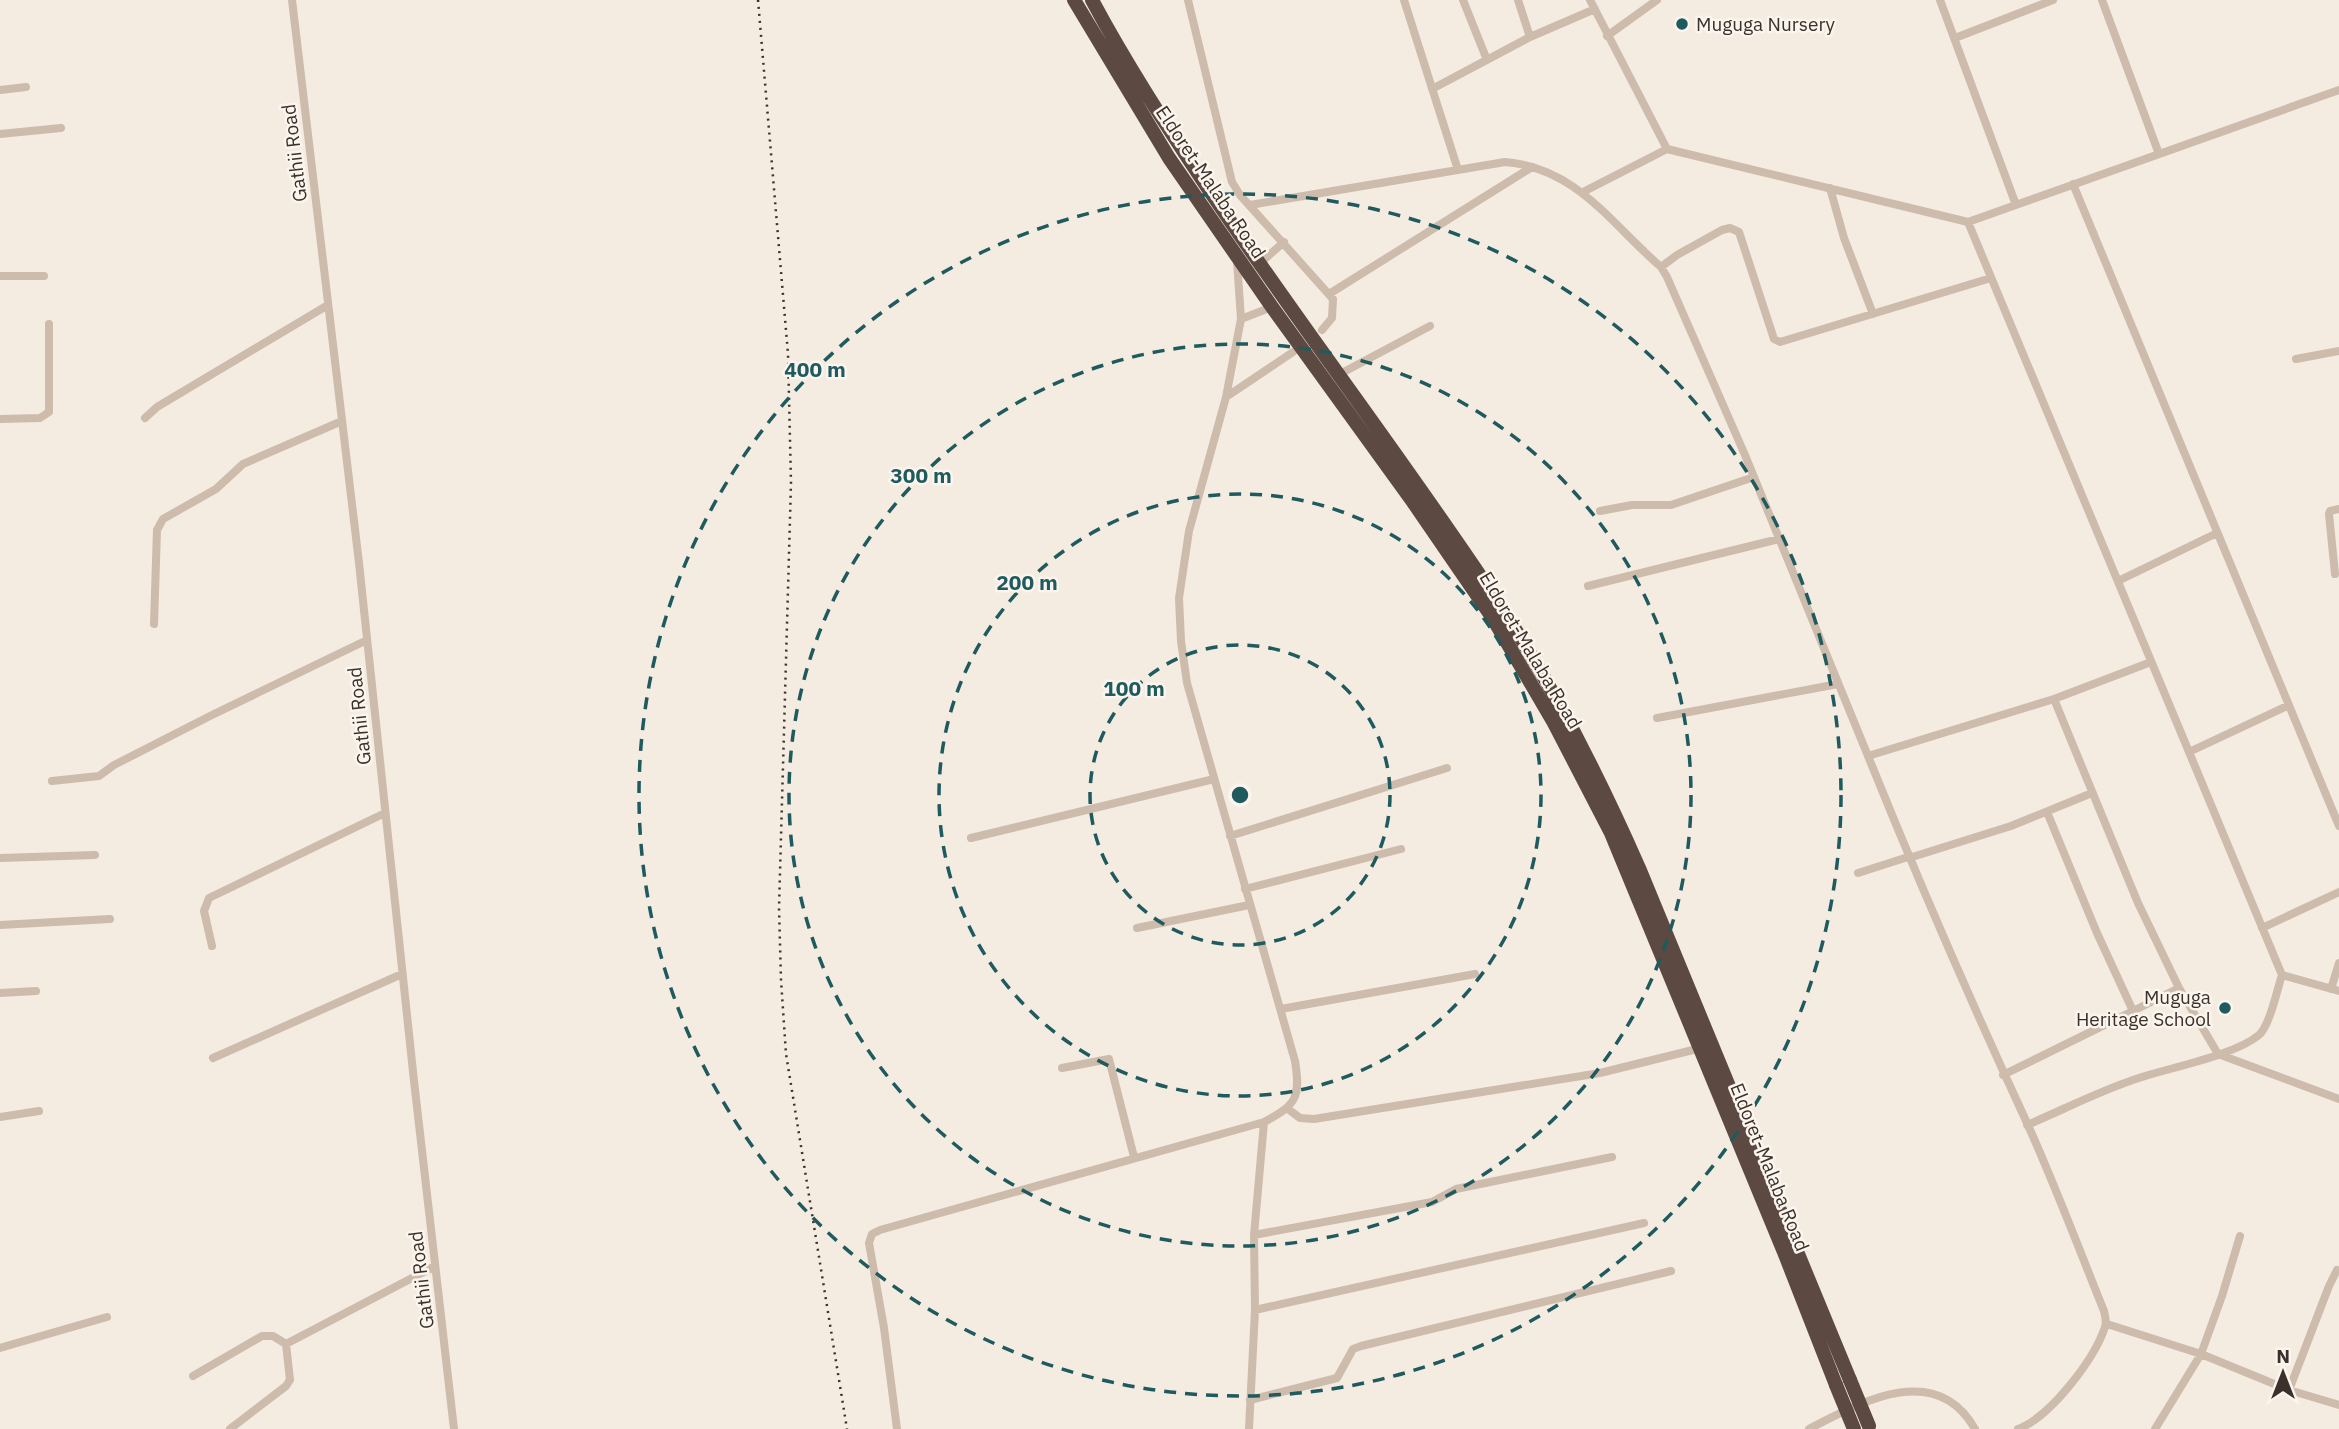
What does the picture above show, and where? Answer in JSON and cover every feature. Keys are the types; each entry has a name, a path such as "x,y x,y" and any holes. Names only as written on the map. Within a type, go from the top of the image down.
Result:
{"highway":[{"name":"Eldoret-Malaba Road","path":"1074,0 1169,158 1492,617 1554,723 1611,833 1843,1383"},
{"name":"Eldoret-Malaba Road","path":"1093,0 1169,128 1259,264 1496,599 1559,704 1603,788 1715,1048 1843,1383"},
{"path":"1843,1383 1864,1428"}],"street":[{"name":"Gathii Road","path":"292,0 367,640 454,1429"},
{"path":"1188,0 1232,182 1333,299 1332,318 1322,330"},
{"path":"1404,0 1458,170"},
{"path":"1463,0 1487,60"},
{"path":"1518,0 1530,37"},
{"path":"1590,0 1667,149"},
{"path":"1607,36 1657,0"},
{"path":"1940,0 2016,205"},
{"path":"1955,38 2053,0"},
{"path":"2102,0 2159,154"},
{"path":"1432,89 1530,37 1595,9"},
{"path":"0,90 26,87"},
{"path":"1583,192 1667,149 1968,222 2339,90"},
{"path":"0,134 61,128"},
{"path":"1250,205 1505,162 1532,166 1583,192 1661,267 1667,276 1755,477 1908,857 2027,1125 2104,1311 2107,1324 2084,1366 2030,1427 2018,1429"},
{"path":"1329,294 1532,166"},
{"path":"2073,184 2339,826"},
{"path":"1830,188 1844,238 1873,314"},
{"path":"1968,222 2282,975 2265,1027 2259,1034 2218,1054 2139,1077 2027,1125"},
{"path":"1661,267 1722,230 1730,228 1739,232 1776,341 1780,342 1991,278"},
{"path":"1259,264 1284,242"},
{"path":"897,1429 884,1328 869,1243 872,1234 1264,1122 1289,1109 1297,1091 1298,1077 1281,1009 1187,682 1179,598 1189,531 1226,397 1241,319 1237,255"},
{"path":"0,276 44,276"},
{"path":"145,418 157,407 328,305"},
{"path":"1241,319 1272,307"},
{"path":"0,419 40,418 49,412 49,324"},
{"path":"1338,375 1430,326"},
{"path":"2297,359 2339,351"},
{"path":"1226,397 1293,352"},
{"path":"154,624 158,525 163,519 216,489 243,464 342,421"},
{"path":"1600,511 1632,505 1671,505 1755,477"},
{"path":"2335,575 2329,514 2330,511 2339,509"},
{"path":"2118,581 2217,533"},
{"path":"1588,586 1779,539"},
{"path":"52,781 99,776 114,765 212,715 367,640"},
{"path":"1868,756 2054,699 2151,662"},
{"path":"1657,718 1838,684"},
{"path":"2054,699 2138,903 2179,988 2218,1054 2339,1099"},
{"path":"2189,752 2289,705"},
{"path":"1230,836 1447,768"},
{"path":"971,838 1214,779"},
{"path":"1858,873 2047,813 2092,793"},
{"path":"212,946 204,911 209,898 385,813"},
{"path":"2047,813 2133,1011"},
{"path":"1245,889 1401,849"},
{"path":"0,858 95,855"},
{"path":"2263,929 2339,892"},
{"path":"1137,928 1249,905"},
{"path":"0,925 110,919"},
{"path":"2282,975 2335,990 2339,963"},
{"path":"213,1058 402,974"},
{"path":"1281,1009 1475,974"},
{"path":"2003,1075 2179,988"},
{"path":"0,993 36,991"},
{"path":"1289,1109 1300,1118 1314,1119 1600,1073 1701,1048"},
{"path":"1062,1068 1110,1059 1134,1157"},
{"path":"0,1117 39,1111"},
{"path":"1249,1429 1255,1310 1254,1235 1264,1122"},
{"path":"1254,1235 1432,1202 1456,1189 1612,1157"},
{"path":"1255,1310 1644,1223"},
{"path":"2155,1429 2201,1354 2240,1236"},
{"path":"286,1344 435,1266"},
{"path":"2289,1390 2329,1286 2337,1270 2339,1271"},
{"path":"1250,1400 1337,1378 1353,1349 1361,1346 1671,1271"},
{"path":"0,1348 107,1317"},
{"path":"2107,1324 2201,1354 2289,1390 2339,1405"},
{"path":"192,1376 262,1336 273,1336 286,1344"},
{"path":"230,1429 286,1386 289,1380 286,1344"},
{"path":"1809,1429 1839,1413 1905,1390 1931,1392 1955,1404 1975,1429"}],"railway":[{"path":"758,0 788,354 791,483 779,908 781,980 786,1054 847,1429"}],"place":[{"name":"Muguga Nursery","path":"1682,24"},
{"name":"Muguga Heritage School","path":"2225,1008"}]}
